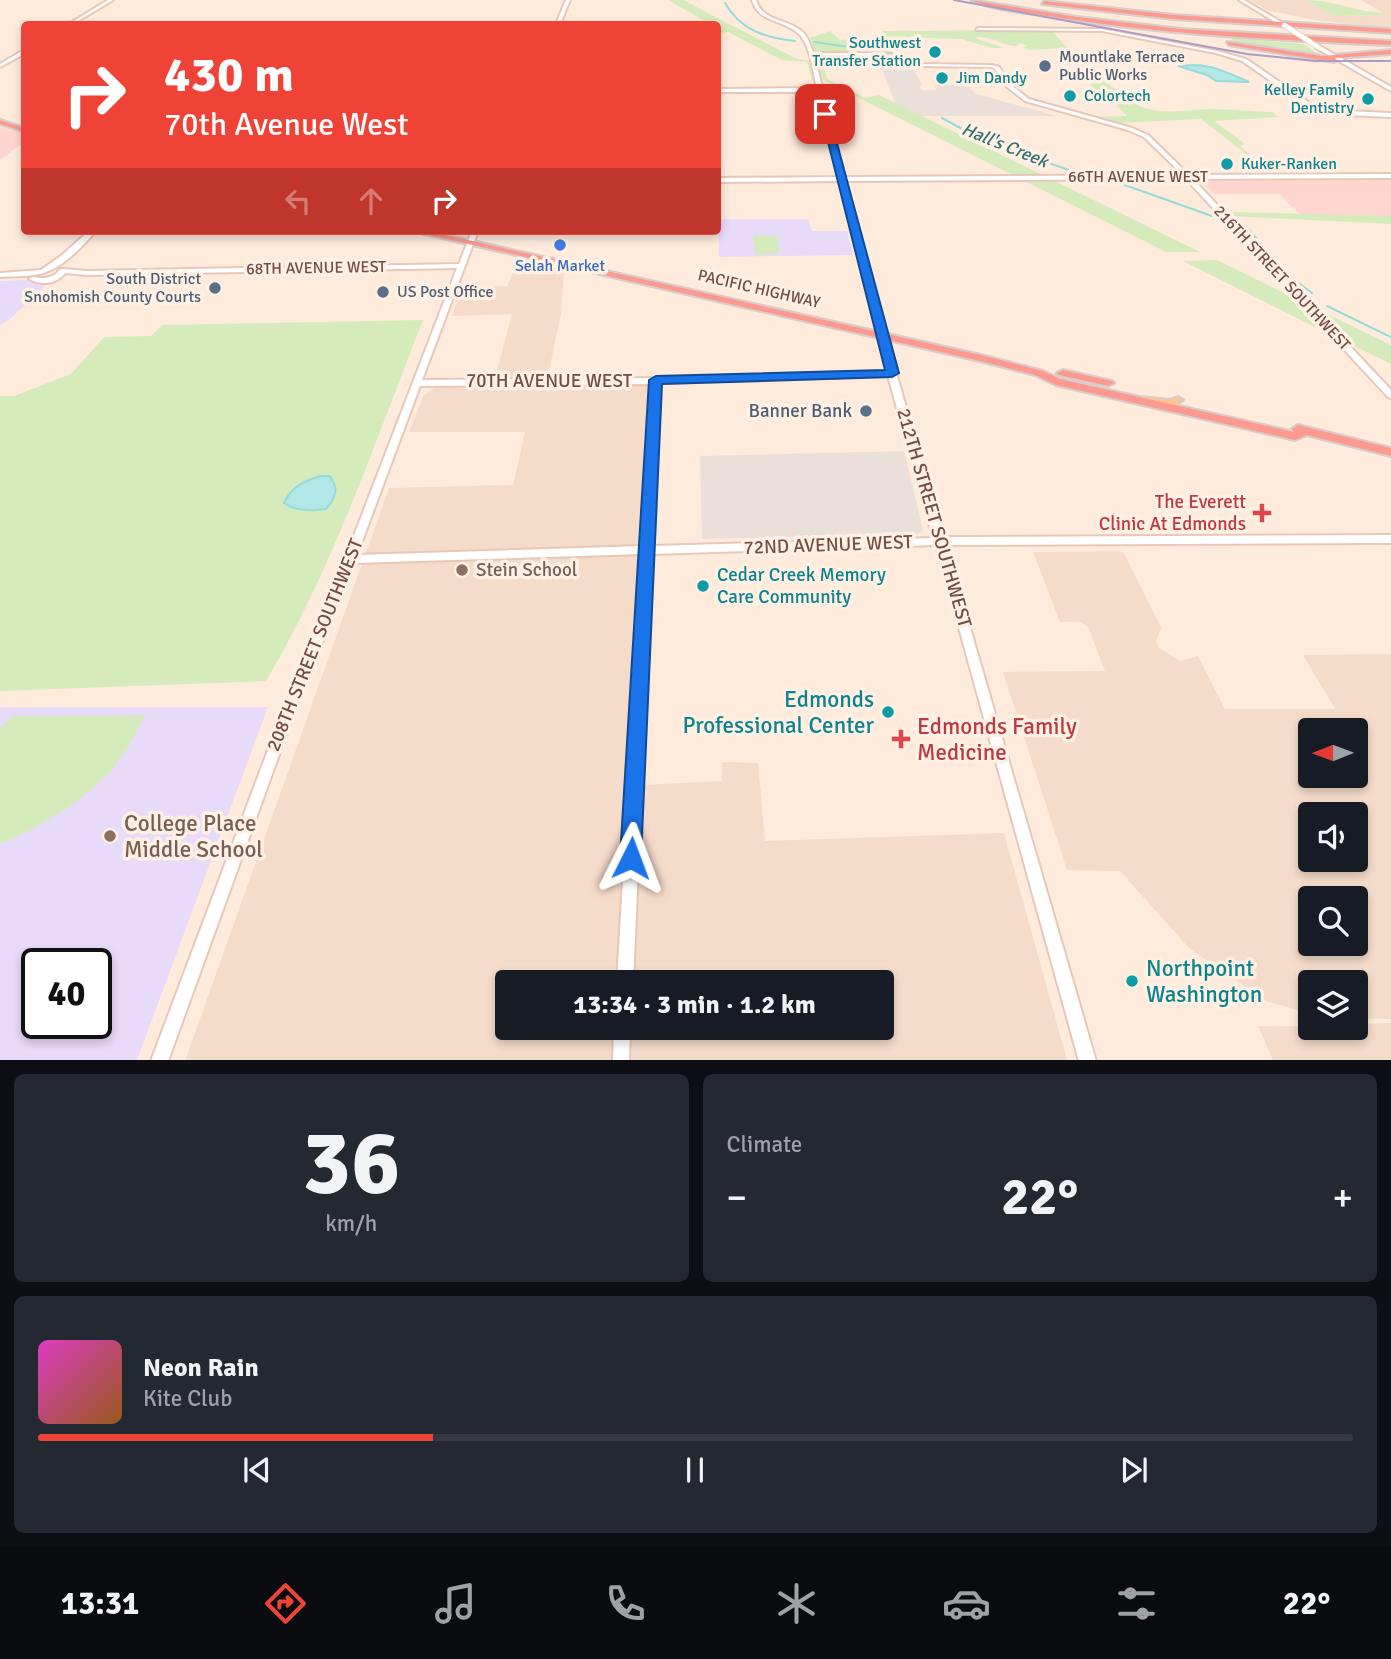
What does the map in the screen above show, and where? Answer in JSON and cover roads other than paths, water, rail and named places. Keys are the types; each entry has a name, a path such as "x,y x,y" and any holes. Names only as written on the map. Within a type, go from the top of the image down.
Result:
{"highway":[{"path":"974,0 1306,57 1334,58 1391,52"},
{"path":"1008,0 1181,24 1391,34"},
{"path":"1034,2 1134,15 1391,34"},
{"path":"1079,19 1228,35 1391,43"},
{"path":"0,120 21,124"},
{"path":"0,120 21,129"},
{"name":"PACIFIC HIGHWAY","path":"472,236 1039,373 1059,373 1292,426 1304,432 1391,452"},
{"name":"PACIFIC HIGHWAY","path":"1039,373 1056,382 1295,436 1304,432"}],"main road":[{"path":"1139,400 1175,403 1178,400"}],"street":[{"path":"76,21 111,0"},
{"path":"559,21 568,0"},
{"name":"212TH STREET SOUTHWEST","path":"754,0 754,5 760,12 803,36 811,54 881,335 1088,1060"},
{"path":"1241,0 1391,91"},
{"path":"978,29 1102,30 1242,59 1296,98 1322,109 1391,114"},
{"path":"0,66 21,54"},
{"name":"216TH STREET SOUTHWEST","path":"811,54 882,54 916,65 994,66 1019,96 1146,136 1187,176 1391,395"},
{"path":"721,91 820,90"},
{"name":"66TH AVENUE WEST","path":"721,180 1391,176"},
{"path":"33,279 64,258 89,235"},
{"name":"208TH STREET SOUTHWEST","path":"159,1060 290,705 350,559 472,236"},
{"path":"61,273 64,258"},
{"name":"68TH AVENUE WEST","path":"61,273 460,266"},
{"path":"3,275 43,271 61,273"},
{"path":"3,275 44,282 61,273"},
{"name":"70TH AVENUE WEST","path":"416,383 892,373"},
{"path":"626,970 656,380"},
{"name":"72ND AVENUE WEST","path":"350,559 942,541 1391,539"},
{"path":"621,1060 622,1040"}],"water":[{"path":"1178,66 1215,68 1249,82 1216,81 1207,75"},
{"path":"320,476 329,476 336,488 326,509 299,509 284,503 299,485"}],"waterway":[{"name":"Hall's Creek","path":"725,3 738,20 755,31 774,38 795,41"},
{"name":"Hall's Creek","path":"814,42 892,53"},
{"name":"Hall's Creek","path":"897,55 915,62"},
{"name":"Hall's Creek","path":"942,118 981,139 1069,170"},
{"name":"Hall's Creek","path":"1122,184 1212,216"},
{"name":"Hall's Creek","path":"1248,229 1292,278 1312,293"},
{"name":"Hall's Creek","path":"1327,306 1391,337"}],"tram line":[{"path":"954,0 1247,54 1315,61 1391,61"}],"place":[{"name":"Southwest Transfer Station","path":"935,52"},
{"name":"Mountlake Terrace Public Works","path":"1045,66"},
{"name":"Jim Dandy","path":"942,78"},
{"name":"Colortech","path":"1070,96"},
{"name":"Kelley Family Dentistry","path":"1368,99"},
{"name":"Kuker-Ranken","path":"1227,164"},
{"name":"Selah Market","path":"560,245"},
{"name":"South District Snohomish County Courts","path":"215,288"},
{"name":"US Post Office","path":"383,292"},
{"name":"Banner Bank","path":"866,411"},
{"name":"The Everett Clinic At Edmonds","path":"1262,513"},
{"name":"Stein School","path":"462,570"},
{"name":"Cedar Creek Memory Care Community","path":"703,586"},
{"name":"Edmonds Professional Center","path":"888,712"},
{"name":"Edmonds Family Medicine","path":"901,739"},
{"name":"College Place Middle School","path":"110,836"},
{"name":"Northpoint Washington","path":"1132,981"}]}
